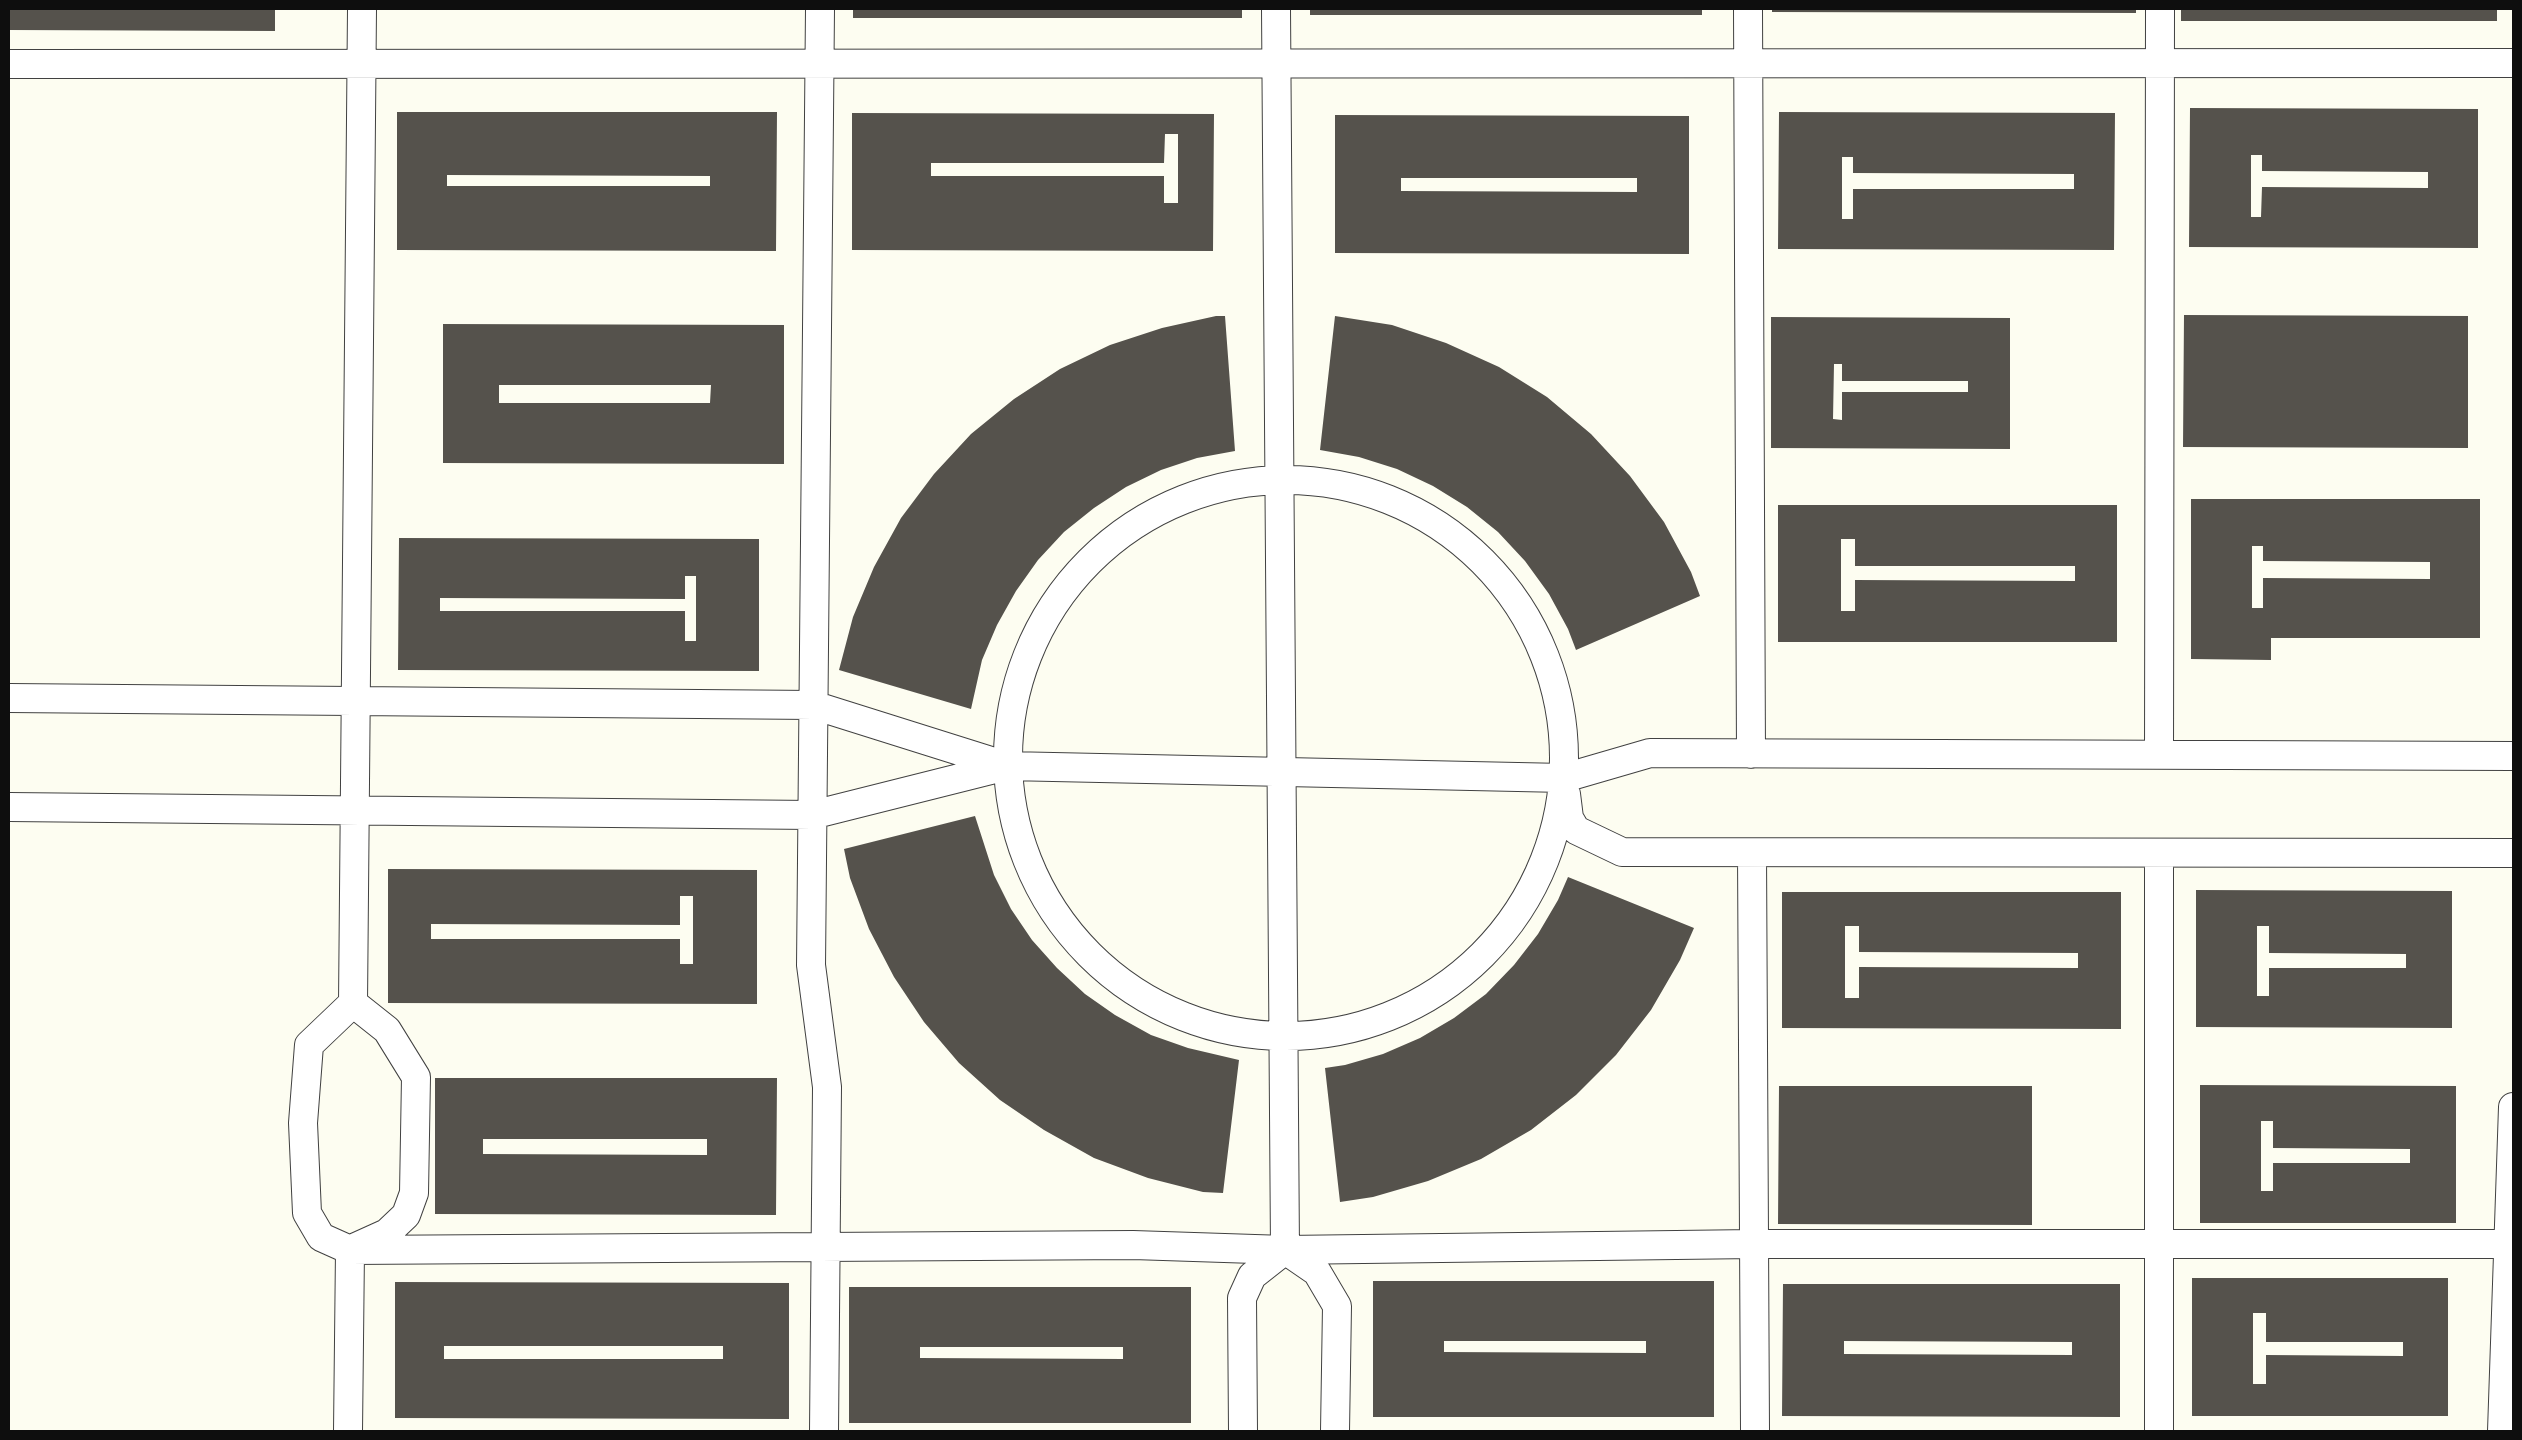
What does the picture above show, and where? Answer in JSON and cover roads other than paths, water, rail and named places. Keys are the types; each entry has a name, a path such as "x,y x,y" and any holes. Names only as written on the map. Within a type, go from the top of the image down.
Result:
{"lane":[{"path":"362,9 352,1003 309,1045 303,1123 307,1213 320,1236 350,1250 1133,1245 1285,1250 1754,1244 2508,1244"},
{"path":"820,9 811,966 827,1087 824,1431"},
{"path":"1276,9 1285,1250"},
{"path":"1748,9 1751,754"},
{"path":"2159,755 2160,9"},
{"path":"9,64 2513,63"},
{"path":"1280,479 1326,482 1367,491 1408,508 1445,528 1479,556 1509,590 1528,620 1551,669 1562,712 1566,757 1562,802 1551,846 1534,887 1509,925 1480,959 1444,987 1405,1010 1363,1025 1319,1034 1283,1036 1229,1030 1186,1018 1147,999 1126,985 1080,946 1054,913 1033,876 1017,836 1009,794 1007,766 1011,709 1021,668 1042,622 1060,593 1088,561 1121,533 1158,511 1189,497 1239,483 1280,479"},
{"path":"9,698 814,705 1007,766"},
{"path":"9,807 812,815 1007,766 1564,778 1650,753 2513,756"},
{"path":"1564,778 1570,818 1576,830 1622,852 2513,853"},
{"path":"1752,853 1755,1431"},
{"path":"2158,1431 2159,853"},
{"path":"350,1250 387,1233 406,1215 414,1193 416,1078 387,1030 352,1003"},
{"path":"2502,1431 2513,1107"},
{"path":"348,1431 350,1250"},
{"path":"1243,1431 1242,1298 1252,1276 1285,1250"},
{"path":"1285,1250 1317,1272 1337,1306 1335,1431"}]}
